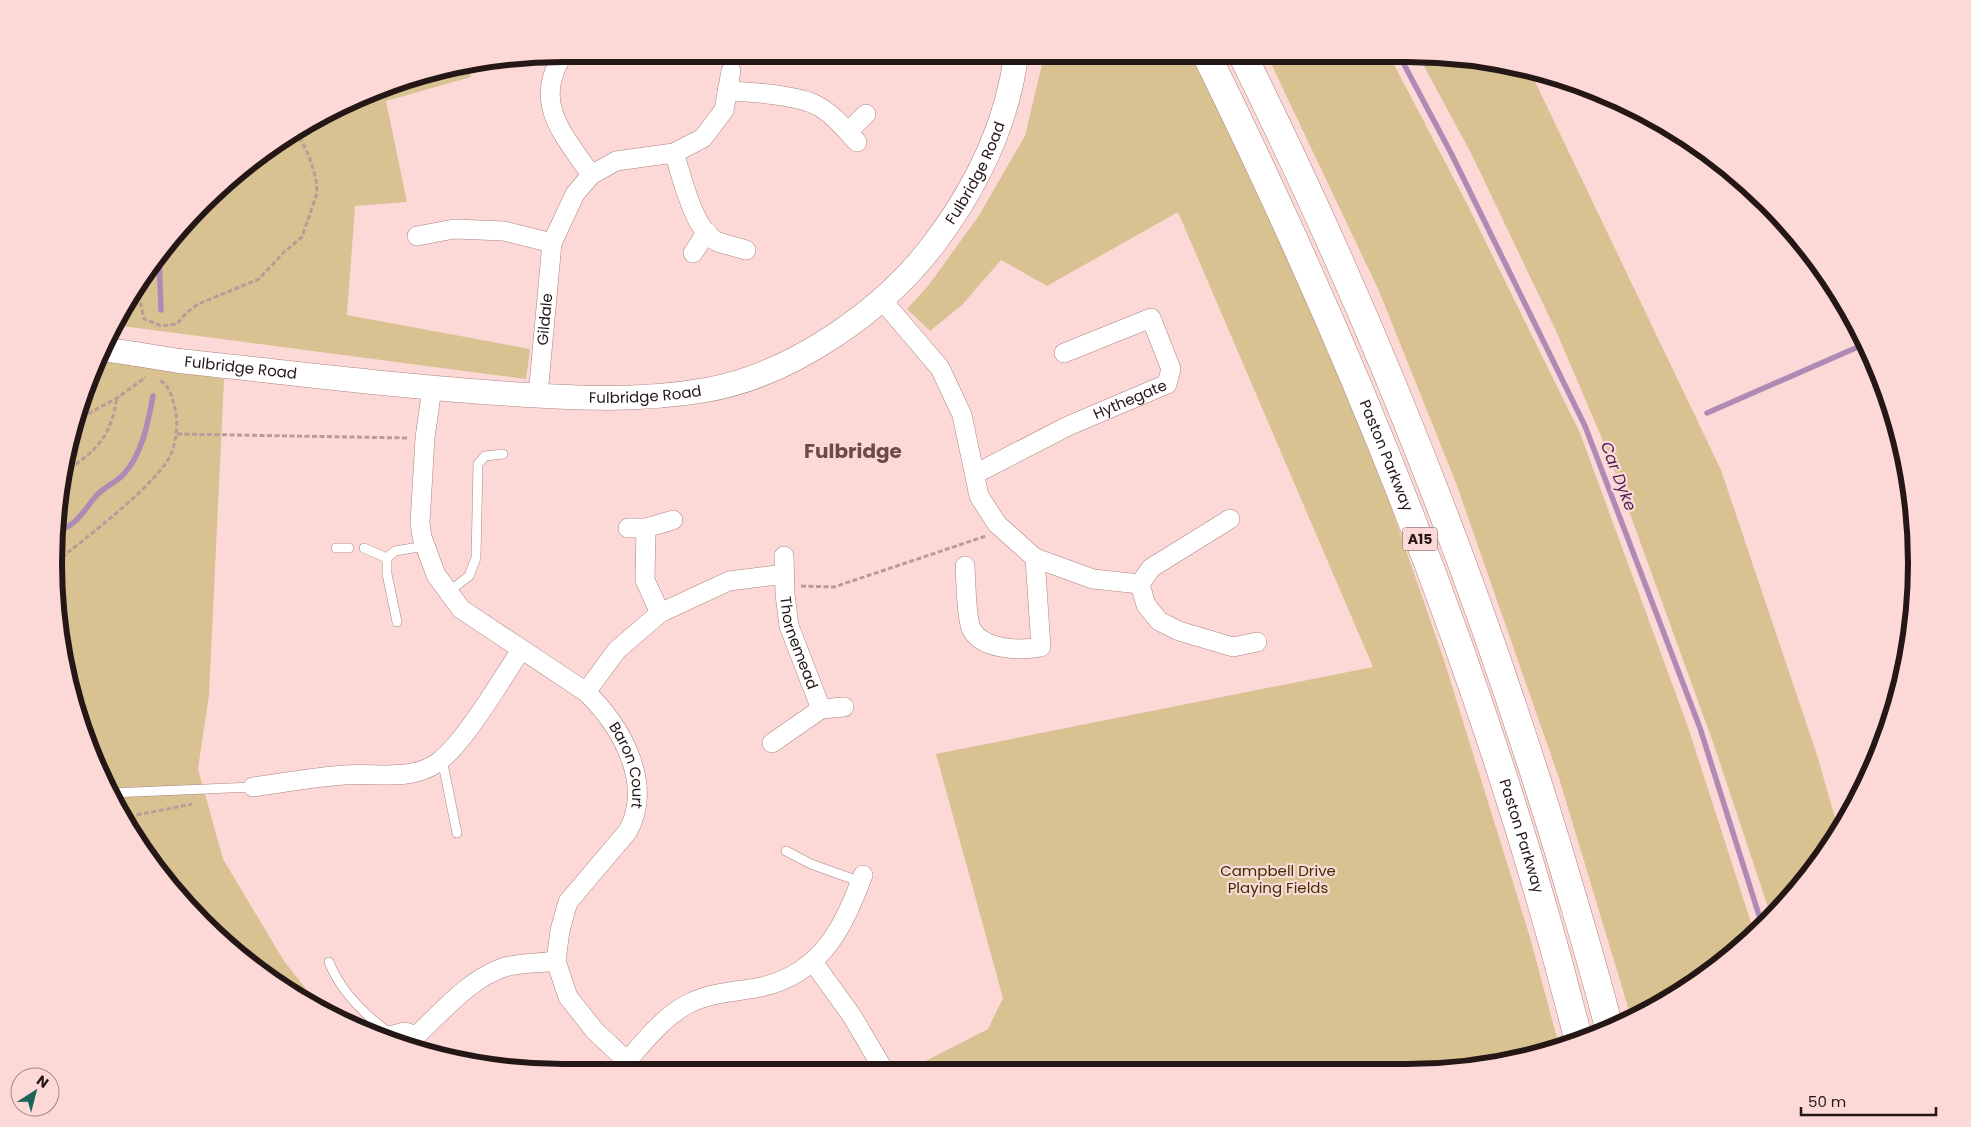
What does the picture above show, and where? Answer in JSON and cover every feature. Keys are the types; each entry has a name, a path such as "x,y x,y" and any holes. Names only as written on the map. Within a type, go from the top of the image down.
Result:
{"highway":[{"name":"Paston Parkway","path":"1210,62 1264,171 1354,378 1434,572 1506,786 1559,962 1577,1035"},
{"name":"Paston Parkway","path":"1246,62 1295,161 1388,374 1462,559 1534,769 1597,980 1608,1022"}],"street":[{"path":"559,62 552,79 550,105 566,137 591,174"},
{"name":"Fulbridge Road","path":"110,350 179,361 432,388 625,400 708,390 774,370 828,340 882,300 922,260 954,218 979,176 1002,118 1015,62"},
{"name":"Gildale","path":"538,396 552,243 575,194 591,174 616,161 674,153 703,138 724,110 732,70"},
{"path":"728,91 760,92 816,105 852,137 866,114"},
{"path":"674,153 693,209 702,228 715,240 746,250"},
{"path":"417,236 454,229 504,231 552,243"},
{"path":"693,253 707,232"},
{"path":"882,300 940,368 962,415 979,496 1003,530 1035,558 1093,579 1140,584"},
{"name":"Hythegate","path":"975,474 1068,426 1167,384 1171,369 1151,318 1064,353"},
{"name":"Baron Court","path":"432,388 425,438 420,523 425,546 436,575 448,593 468,614 586,692 607,714 627,751 639,792 634,820 628,831 568,902 560,930 556,961 568,996 595,1031 628,1064"},
{"path":"1140,584 1151,568 1230,519"},
{"path":"660,612 645,580 637,528 673,520"},
{"path":"965,566 970,627 977,638 1004,648 1024,650 1041,647 1035,558"},
{"name":"Thornemead","path":"586,692 617,650 660,612 729,581 785,572 789,626 821,710"},
{"path":"1140,584 1146,605 1150,610 1160,621 1179,631 1233,647 1257,642"},
{"path":"253,787 365,773 396,776 420,772 442,758 473,721 521,650"},
{"name":"Thornemead","path":"772,743 821,710 844,707"},
{"name":"Baron Court","path":"632,1064 671,1015 686,1005 722,992 760,987 782,981 813,962 833,940 853,903 862,878"},
{"path":"397,1036 405,1032 416,1036 483,976 506,967 556,961"},
{"path":"813,962 852,1016 880,1064"}],"lane":[{"path":"448,593 469,576 476,558 478,464 485,456 503,454"},
{"path":"397,622 387,574 387,558 395,551 425,546"},
{"path":"336,548 349,548"},
{"path":"364,548 387,558"},
{"path":"442,758 457,833"},
{"path":"118,793 253,787"},
{"path":"786,851 811,864 862,878"},
{"path":"329,962 333,973 349,996 369,1018 385,1031"}],"path":[{"path":"140,297 144,318 162,326 177,324 186,313 198,304 259,279 284,252 302,237 317,193 316,179 309,156 300,138"},
{"path":"62,556 158,474 170,456 176,434 177,414 167,386 162,381 146,377 117,398 85,415"},
{"path":"72,466 100,446 114,415 117,398"},
{"path":"176,434 425,438"},
{"path":"785,572 834,587 1003,530"}],"green space":[{"name":"Campbell Drive Playing Fields","path":"1043,62 1195,62 1250,171 1363,426 1443,657 1529,934 1558,1041 1505,1055 1440,1063 920,1064 988,1029 1003,998 936,754 1373,667 1178,212 1047,286 1001,260 962,305 930,331 907,309 928,286 978,217 1025,136"},
{"path":"1270,62 1393,62 1466,202 1580,433 1688,727 1752,927 1686,980 1630,1013 1559,778 1456,483 1379,291"},
{"path":"1422,63 1473,67 1534,79 1721,470 1818,758 1836,822 1805,868 1769,910 1714,745 1606,448 1557,333 1471,153"},
{"path":"470,71 471,77 386,101 407,202 355,206 347,315 530,349 526,379 123,326 147,285 187,233 209,209 259,166 285,147 342,114 402,89"},
{"path":"106,361 224,379 209,695 198,769 223,859 284,961 312,996 285,980 233,940 187,894 147,842 130,814 114,785 89,725 72,661 67,629 62,564 67,498 72,466 89,402"}],"waterway":[{"name":"Car Dyke","path":"1403,62 1451,153 1585,426 1700,728 1760,920"},
{"path":"159,268 161,310"},
{"path":"1707,413 1859,347"},
{"path":"64,528 80,517 99,493 120,478 130,467 140,448 153,396"}],"district":[{"name":"Fulbridge","path":"853,451"}]}
